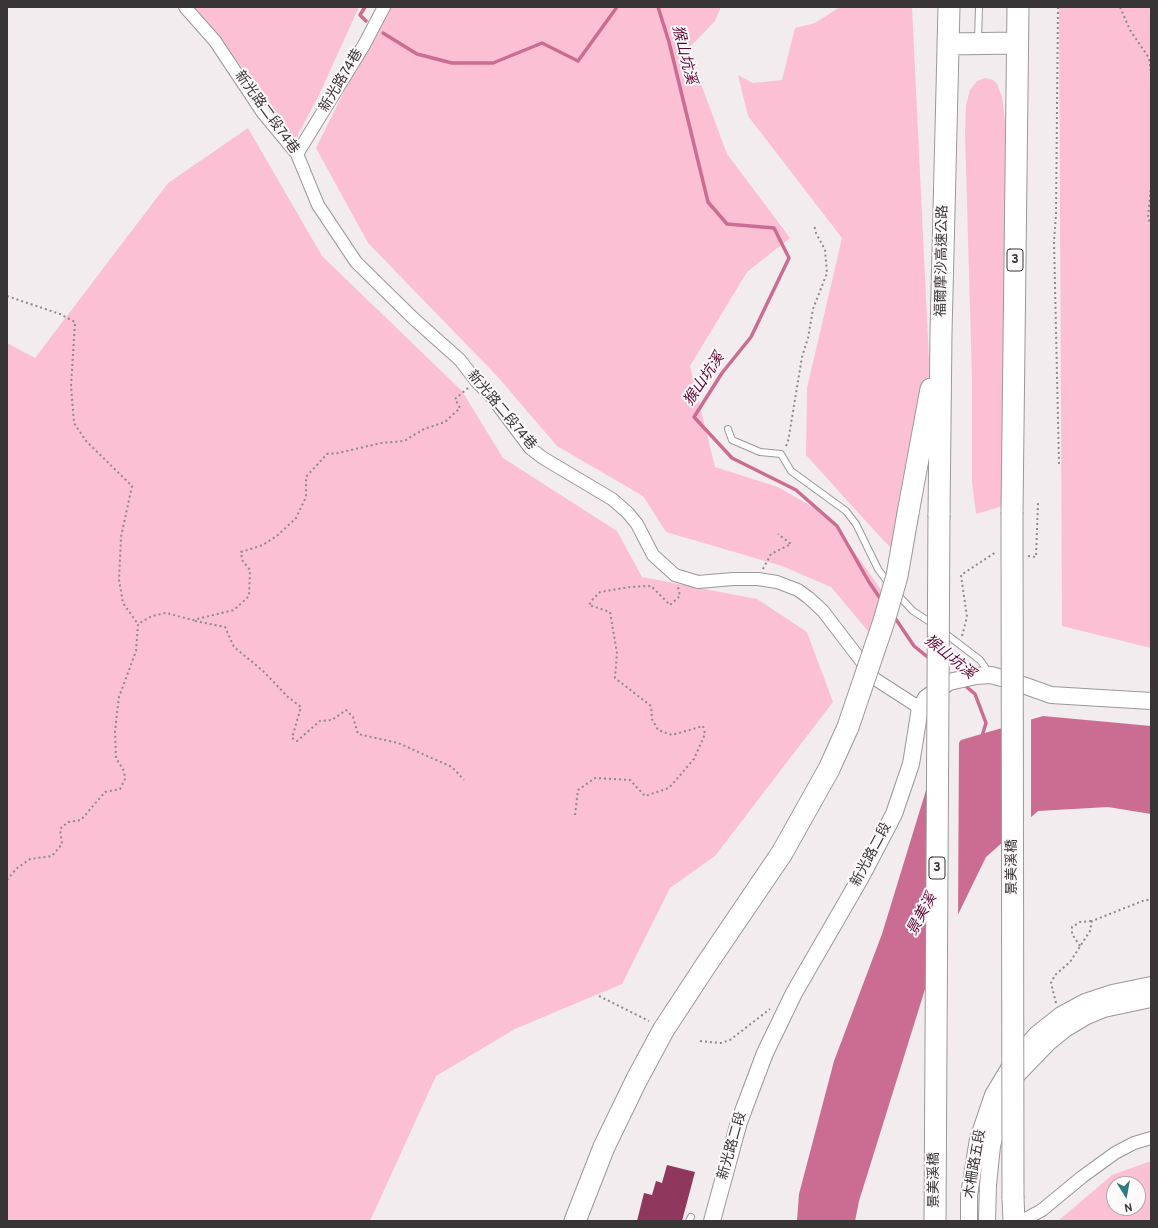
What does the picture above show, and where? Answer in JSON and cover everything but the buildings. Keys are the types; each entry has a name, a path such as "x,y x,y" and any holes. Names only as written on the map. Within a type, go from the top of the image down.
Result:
{"highway":[{"name":"福爾摩沙高速公路","path":"939,515 941,333 948,7"},
{"name":"3","path":"1017,44 1018,7"},
{"path":"948,44 1017,44"},
{"name":"景美溪橋","path":"1013,1221 1012,512 1017,44"},
{"path":"575,1221 604,1148 637,1079 664,1029 706,964 782,853 829,769 848,727 884,621 897,576 941,333"},
{"name":"景美溪橋","path":"935,1221 939,515"}],"street":[{"name":"新光路二段74巷","path":"185,7 215,41 263,113 298,154 318,205 356,262 413,318 460,360 477,382 491,396 530,448 543,458 612,499 628,513 637,524 653,555 675,575 698,582 733,579 758,579 777,582 798,590 823,611 875,679 923,703"},
{"name":"新光路74巷","path":"298,154 364,45 384,7"},
{"path":"923,703 948,682 983,676 1009,680 1051,695 1151,701"},
{"name":"新光路二段","path":"712,1221 739,1122 765,1053 794,993 872,857 894,814 911,764 923,703"},
{"name":"木柵路五段","path":"969,1221 969,1195 978,1139 993,1095 1014,1060 1037,1034 1061,1015 1085,1002 1105,995 1151,985"},
{"name":"木柵路五段","path":"987,1221 988,1184 992,1146 1000,1113 1017,1075 1048,1042 1065,1029 1085,1017 1104,1010 1151,999"},
{"path":"1022,1221 1042,1210 1082,1177 1115,1153 1134,1143 1151,1138"}],"lane":[{"path":"978,44 979,7"},
{"path":"728,429 732,440 760,452 781,454 792,471 846,511 856,524 878,569 899,598 913,611 960,643 980,660 983,676"}],"path":[{"path":"1058,7 1056,215 1054,241 1058,464"},
{"path":"1120,7 1130,30 1149,58 1151,74"},
{"path":"1151,185 1148,218 1151,224"},
{"path":"781,454 788,442 802,357 808,338 813,309 827,273 825,250 816,233 814,225"},
{"path":"7,296 60,314 75,322 71,386 74,424 86,441 132,486 121,537 120,580 123,603 138,624 136,651 119,697 116,726 116,758 124,771 126,779 120,789 105,792 81,820 68,822 60,829 62,844 52,856 30,859 16,869 7,880"},
{"path":"194,620 234,610 249,596 250,570 242,560 241,552 263,545 278,535 296,518 306,497 306,478 328,454 381,443 404,441 424,429 445,422 460,408 455,398 477,382"},
{"path":"758,579 771,554 791,544 778,534"},
{"path":"575,815 578,790 595,778 630,780 646,796 669,788 694,759 705,734 703,726 672,735 658,730 652,718 651,706 614,678 617,653 610,612 589,605 600,592 630,587 651,586 670,605 680,596 675,575"},
{"path":"138,624 152,616 166,612 225,627 234,647 263,671 288,698 301,707 292,738 297,741 320,721 332,720 346,710 353,717 358,734 398,743 452,767 464,780"},
{"path":"1080,946 1072,934 1072,927 1080,922 1092,920 1145,900 1151,900"},
{"path":"1061,1015 1051,983 1055,975 1070,962 1090,931 1092,920"},
{"path":"599,996 653,1023"},
{"path":"700,1041 721,1043 730,1040 771,1009"}],"shaded area":[{"path":"194,7 359,7 319,95 294,142 256,89 249,76"},
{"path":"386,7 721,7 715,21 688,49 727,154 790,238 747,272 690,366 715,467 778,487 830,517 893,607 878,643 831,587 782,566 666,532 643,496 557,446 497,376 368,243 316,148"},
{"path":"840,7 912,7 930,381 906,562 883,540 806,455 807,388 842,238 748,116 738,75 753,83 782,80 795,28 815,23"},
{"path":"1059,7 1151,7 1151,648 1062,626"},
{"path":"985,78 993,80 997,84 1002,97 1007,137 1003,506 976,514 972,482 972,379 965,133 966,105 970,90 977,81"},
{"path":"248,128 322,256 462,391 503,458 617,531 642,577 757,599 807,632 833,702 715,856 670,888 622,984 515,1029 436,1076 370,1221 7,1221 7,343 35,358 168,183"},
{"path":"1151,1161 1151,1221 1058,1221 1106,1180 1106,1216 1146,1216 1146,1176 1111,1176"}],"water":[{"name":"景美溪","path":"1043,716 1151,726 1151,814 1108,807 1038,811 986,857 931,970 859,1201 855,1221 797,1221 799,1194 834,1061 882,934 927,787 961,740"}],"pier":[{"path":"1031,717 1031,819 1002,846 1002,726"},
{"path":"959,738 958,920 933,971 930,779"}],"waterway":[{"path":"365,7 360,15 366,21"},
{"path":"383,33 417,54 452,63 493,63 542,43 578,61 617,7"},
{"name":"猴山坑溪","path":"658,7 669,42 708,202 727,224 774,228 789,258 751,337 722,373 694,417 732,458 796,490 837,526 869,582 882,601"},
{"name":"猴山坑溪","path":"893,615 914,646 930,659"},
{"name":"猴山坑溪","path":"962,683 975,694 986,723 982,736"}]}
